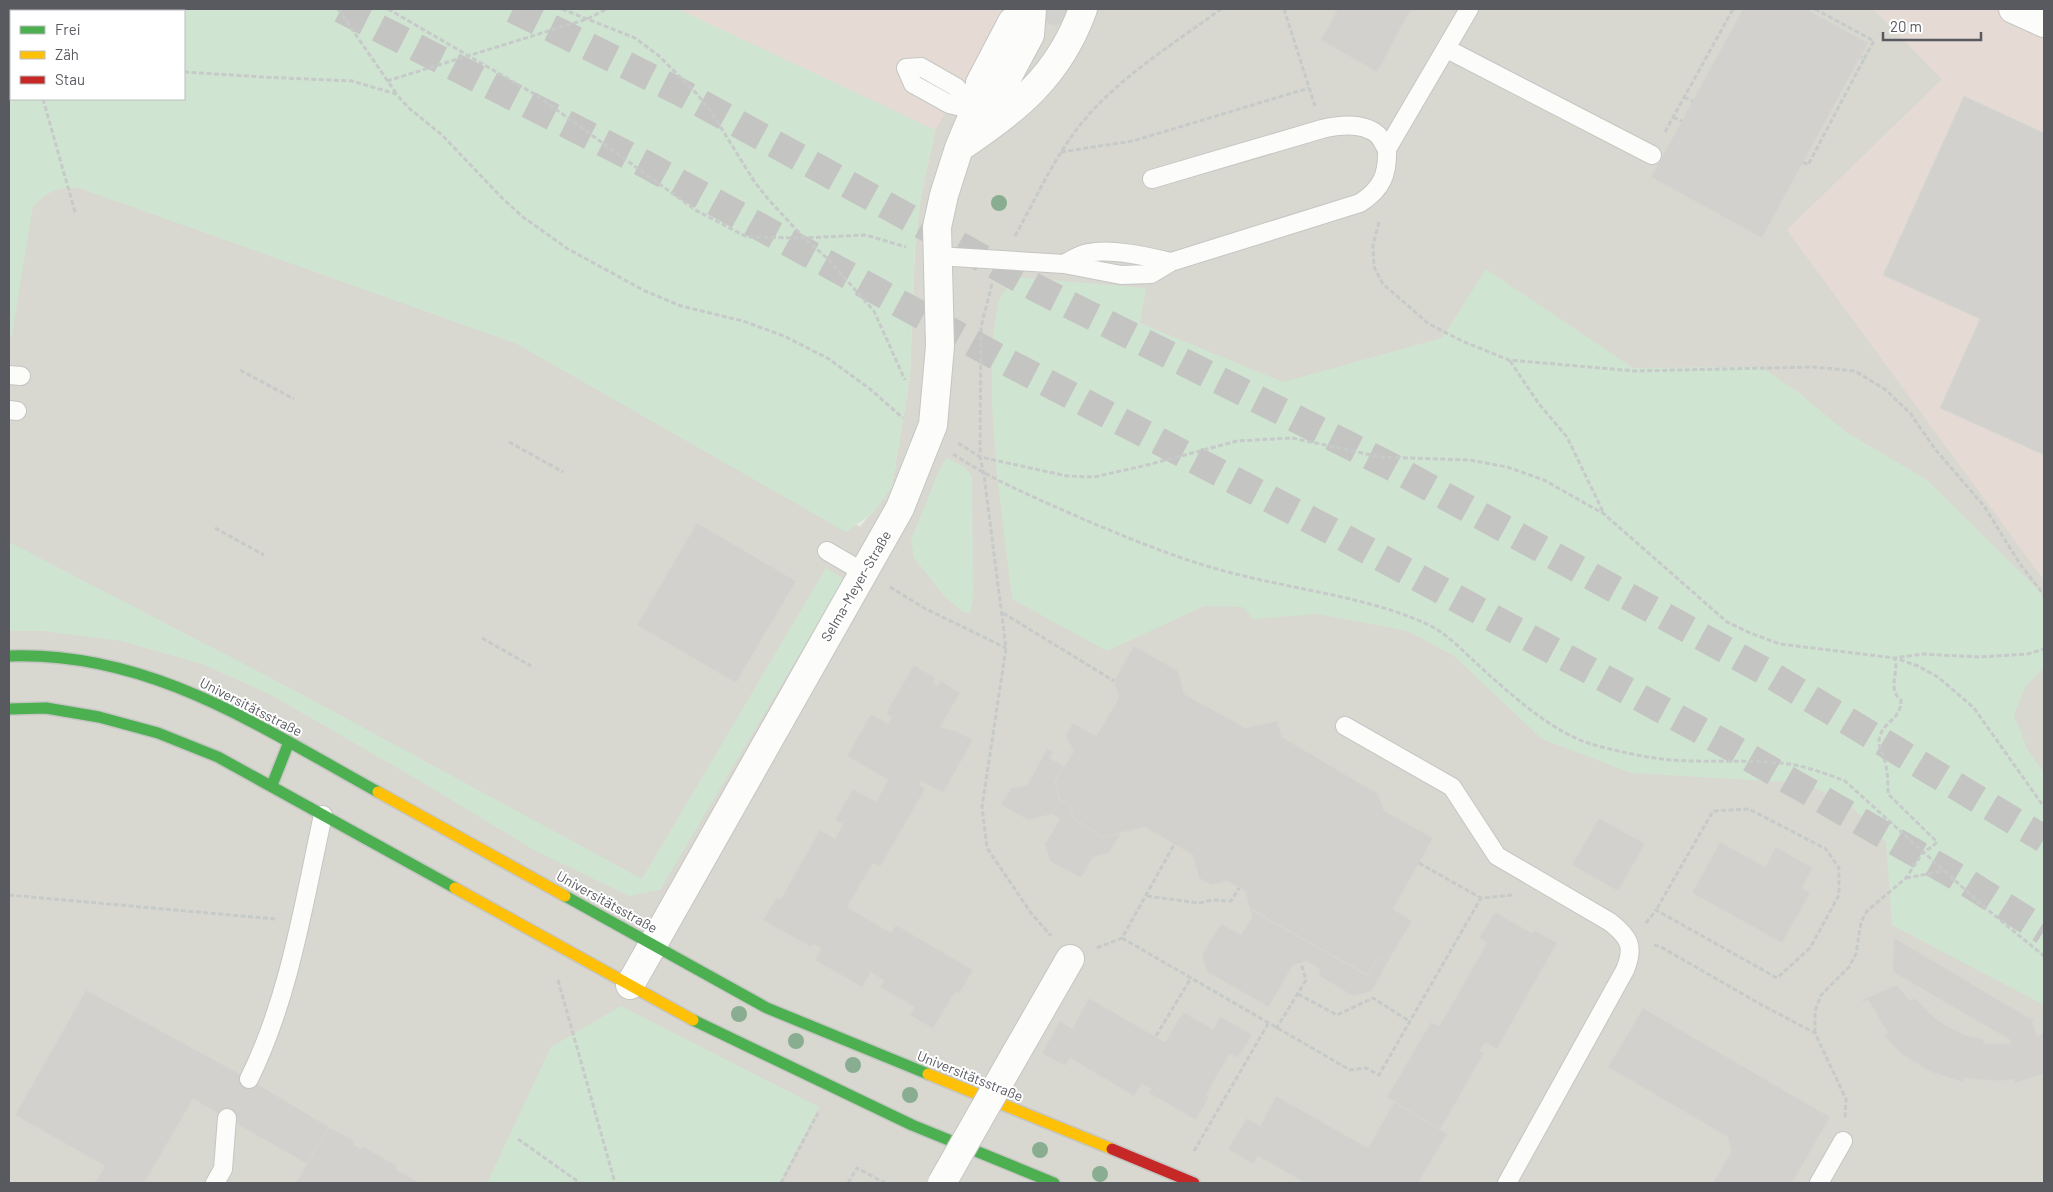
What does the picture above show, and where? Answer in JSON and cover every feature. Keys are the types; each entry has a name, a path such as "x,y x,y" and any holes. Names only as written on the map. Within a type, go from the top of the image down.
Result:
{"street":[{"name":"Selma-Meyer-Straße","path":"630,985 651,944 900,508 930,432 940,346 937,227 944,195 959,148 975,110 980,83 1012,22 1026,9"},
{"name":"Selma-Meyer-Straße","path":"975,110 1000,91 1030,35 1032,9"},
{"path":"959,148 998,122 1038,86 1058,59 1083,9"},
{"path":"2013,9 2044,23"},
{"name":"Universitätsstraße","path":"9,656 37,654 100,664 167,682 223,706 767,1008 1194,1183"},
{"path":"9,709 54,710 99,717 158,733 218,757 272,785 698,1022 912,1125 1054,1183"},
{"path":"272,785 289,742"},
{"path":"942,1183 1070,959"}],"lane":[{"path":"1387,149 1470,9"},
{"path":"1447,48 1652,155"},
{"path":"938,256 1064,264 1121,275 1151,274 1170,262 1360,203 1371,196 1380,186 1388,165 1387,149 1377,135 1364,129 1344,124 1152,179"},
{"path":"827,551 864,572"},
{"path":"1345,726 1452,787 1497,856 1610,922 1621,931 1628,942 1631,956 1625,970 1507,1183"},
{"path":"249,1079 264,1048 294,948 323,815"},
{"path":"215,1183 223,1169 226,1118"},
{"path":"1819,1183 1843,1140"}],"path":[{"path":"338,9 396,94 442,135 510,205 568,249 645,291 681,306 751,324 784,336 829,358 984,474 1116,533 1183,558 1242,576 1344,597 1398,612 1431,626 1456,644 1500,685 1555,728 1588,743 1670,760 1791,764 1844,781 1861,794 1922,852 2044,956"},
{"path":"388,9 536,95 697,211 747,237 866,236 938,256"},
{"path":"562,9 635,38 676,71 712,113 754,181 768,199 804,238 828,259 874,311 912,398 930,432 980,457 1067,476 1094,477 1237,441 1292,438 1381,457 1470,460 1507,467 1544,480 1604,514 1727,622 1780,644 1895,658 1918,666 1938,677 1974,708 2044,807"},
{"path":"387,81 587,19 607,9"},
{"path":"1175,844 1122,938 1070,959 1031,913 987,848 982,807 1006,648 1003,613 980,457 982,327 992,284 1060,152 1092,111 1120,85 1221,9"},
{"path":"1284,9 1322,129"},
{"path":"1652,155 1733,9"},
{"path":"1803,162 1808,164 1862,58 1874,41 1815,9"},
{"path":"185,72 263,78 352,80 396,94"},
{"path":"1060,152 1133,141 1309,88"},
{"path":"1684,97 1693,101"},
{"path":"44,100 75,212"},
{"path":"1673,117 1682,122"},
{"path":"1380,186 1385,203 1373,245 1374,267 1383,284 1429,324 1462,341 1509,360 1635,371 1813,367 1855,371 1886,390 1910,413 1936,449 1984,506 2020,564 2044,595"},
{"path":"1509,360 1539,404 1567,436 1604,514"},
{"path":"240,370 294,399"},
{"path":"509,442 563,472"},
{"path":"215,528 264,555"},
{"path":"864,572 924,608 1006,648"},
{"path":"1003,613 1114,681"},
{"path":"482,638 531,666"},
{"path":"1895,658 1922,654 1979,657 2028,654 2044,649"},
{"path":"1843,1140 1846,1099 1815,1032 1815,1011 1821,995 1849,967 1856,954 1861,922 1867,911 1906,878 1922,852 1937,842 1888,794 1886,763 1879,745 1880,737 1886,726 1894,719 1901,708 1901,700 1895,695 1893,687 1898,667 1895,658"},
{"path":"1628,942 1656,910 1713,811 1749,809 1826,849 1839,868 1839,895 1810,948 1777,978 1656,910"},
{"path":"1419,863 1481,898 1513,895"},
{"path":"1906,878 1944,871"},
{"path":"1147,896 1199,903 1212,900 1231,901 1238,888"},
{"path":"9,896 300,922"},
{"path":"1122,938 1276,1029 1350,1070 1366,1068 1379,1075 1481,898"},
{"path":"1628,942 1661,947 1760,1004 1815,1032"},
{"path":"570,950 558,982 615,1183"},
{"path":"1276,1029 1306,980 1301,963"},
{"path":"1156,1036 1191,978"},
{"path":"1298,994 1337,1015 1373,998 1409,1021"},
{"path":"1190,1160 1268,1024"},
{"path":"780,1183 833,1088"},
{"path":"518,1139 580,1183"},
{"path":"848,1183 857,1168 885,1183"}],"shaded area":[{"path":"678,9 2044,9 2044,1183 9,1183 9,250 16,150 516,328 860,527 892,487 910,376 915,247 921,196 935,131"},
{"path":"678,9 1008,9 935,130"},
{"path":"1873,9 2044,9 2044,580 1787,230 1942,79"}],"green space":[{"path":"9,9 678,9 935,130 921,196 915,247 910,376 892,487 873,513 846,532 517,344 79,188 59,189 44,197 33,206 12,335 9,338"},
{"path":"1486,269 1633,368 1761,367 1798,392 1846,432 1927,480 2044,596 2044,668 2025,687 2014,715 2028,751 2044,773 2044,1005 1892,925 1886,842 1848,803 1803,783 1631,773 1542,739 1454,656 1408,631 1318,614 1253,619 1243,607 1204,606 1107,651 1012,599 996,466 992,405 992,346 998,301 1013,277 1146,288 1140,323 1283,382 1442,338"},
{"path":"946,458 964,467 972,477 973,599 970,613 963,612 945,597 914,558 911,540"},
{"path":"9,542 292,689 642,879 826,568 844,579 660,890 629,896 532,849 427,785 271,695 202,664 121,641 43,631 9,631"},
{"path":"621,1006 819,1107 779,1183 487,1183 551,1047"}],"building":[{"path":"1046,9 1067,9 1063,23 1053,26 1040,19"},
{"path":"1338,9 1411,9 1377,72 1321,40"},
{"path":"1743,9 1806,9 1868,43 1762,238 1651,177"},
{"path":"1964,96 2044,133 2044,455 1940,408 1980,319 1883,275"},
{"path":"697,523 796,581 736,683 637,625"},
{"path":"1134,646 1178,671 1184,694 1245,728 1277,721 1282,737 1378,794 1384,811 1433,838 1393,909 1412,921 1387,963 1378,957 1367,975 1250,909 1245,891 1227,881 1211,885 1199,878 1193,855 1145,827 1102,837 1073,818 1070,805 1059,799 1055,781 1074,751 1066,736 1073,723 1096,736 1119,698 1114,681"},
{"path":"914,665 935,678 933,683 937,686 941,681 960,693 940,727 956,731 973,740 943,793 921,781 919,785 925,789 880,867 873,863 847,907 891,933 896,925 973,970 959,994 955,992 933,1029 910,1015 914,1007 880,987 884,981 871,972 862,987 815,960 821,948 813,944 811,947 763,920 777,897 781,899 820,830 835,839 843,824 835,820 853,789 876,802 888,780 847,756 871,714 888,724 892,717 886,713"},
{"path":"1047,749 1053,752 1050,758 1064,766 1055,781 1059,799 1070,805 1073,818 1102,837 1121,833 1109,853 1093,857 1081,878 1050,861 1045,844 1060,819 1052,814 1028,820 1001,805 1011,788 1027,785"},
{"path":"1599,818 1645,844 1618,891 1572,865"},
{"path":"1720,842 1765,867 1776,847 1813,868 1802,888 1810,893 1782,943 1692,893"},
{"path":"1250,909 1367,975 1378,957 1387,963 1372,991 1353,996 1318,975 1321,970 1307,961 1293,965 1269,1007 1207,972 1202,955 1221,924 1241,935 1252,917"},
{"path":"1495,912 1532,933 1534,930 1557,943 1497,1049 1485,1042 1480,1051 1484,1053 1440,1130 1387,1097 1431,1022 1439,1026 1451,1006 1487,943 1479,938"},
{"path":"1894,938 2035,1021 2032,1023 2038,1036 2044,1032 2044,1074 2015,1083 2014,1079 2000,1081 1964,1078 1963,1082 1931,1072 1902,1054 1884,1036 1888,1033 1868,1000 1863,1002 1862,1000 1897,985 1910,1001 1915,998 1943,1024 1964,1035 1984,1039 1984,1044 2010,1044 2010,1040 1893,972"},
{"path":"86,990 249,1079 329,1127 307,1164 193,1099 144,1183 95,1183 105,1166 15,1115"},
{"path":"1089,998 1165,1042 1183,1012 1213,1029 1220,1016 1252,1035 1238,1058 1230,1053 1206,1095 1209,1097 1196,1120 1149,1093 1151,1089 1142,1084 1134,1096 1070,1058 1065,1066 1042,1053 1060,1021 1072,1029"},
{"path":"1643,1008 1830,1117 1792,1183 1713,1183 1731,1152 1728,1137 1608,1067"},
{"path":"1276,1096 1368,1148 1394,1102 1447,1134 1418,1183 1305,1183 1258,1156 1253,1164 1228,1149 1247,1118 1260,1126"},
{"path":"329,1127 353,1140 354,1145 360,1149 364,1147 397,1166 397,1170 420,1183 394,1183 390,1181 389,1183 296,1183"}],"tunnel":[{"path":"341,9 645,164 1003,360 1339,535 1722,742 1966,882 2044,931"},
{"path":"513,9 684,94 1038,289 1390,466 1766,672 2044,839"}],"traffic: fast":[{"path":"9,656 60,658 110,666 157,680 247,719 378,792"},
{"path":"9,709 46,708 99,717 158,733 218,757 455,888"},
{"path":"272,785 289,742"},
{"path":"565,896 767,1008 928,1074"},
{"path":"693,1020 912,1125 1054,1183"}],"traffic: slow":[{"path":"378,792 565,896"},
{"path":"455,888 693,1020"},
{"path":"928,1074 1112,1149"}],"traffic: jam":[{"path":"1112,1149 1194,1183"}]}
